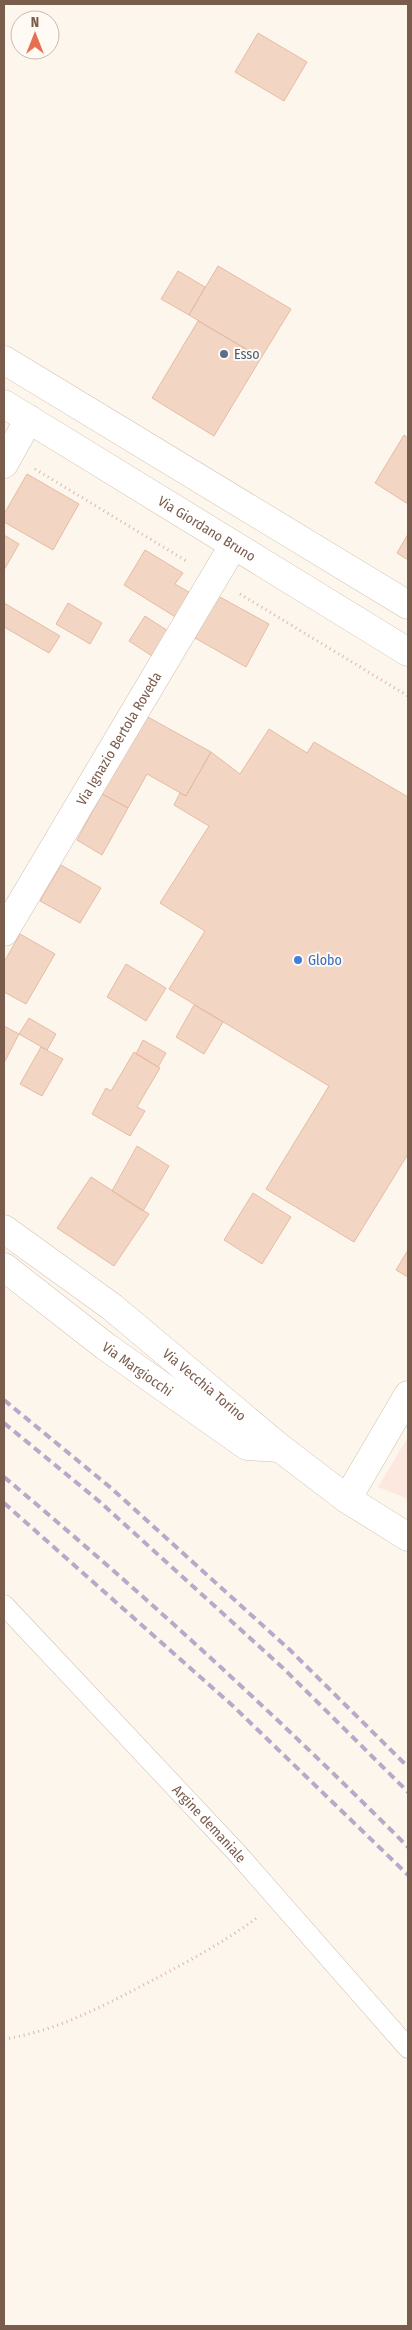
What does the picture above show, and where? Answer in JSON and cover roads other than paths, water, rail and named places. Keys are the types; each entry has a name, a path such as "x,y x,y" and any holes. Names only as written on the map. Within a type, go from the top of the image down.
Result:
{"street":[{"path":"4,360 408,605"},
{"name":"Via Giordano Bruno","path":"4,404 408,652"},
{"path":"4,464 28,420"},
{"name":"Via Ignazio Bertola Roveda","path":"4,932 233,546"},
{"name":"Via Vecchia Torino","path":"4,1229 112,1307 280,1448 347,1499 408,1537"},
{"name":"Via Margiocchi","path":"4,1266 106,1346 247,1446 280,1448"},
{"path":"347,1499 408,1395"}],"lane":[{"name":"Argine demaniale","path":"4,1605 217,1831 408,2048"}],"railway":[{"path":"4,1400 111,1488 291,1651 408,1767"},
{"path":"4,1423 100,1502 283,1668 408,1792"},
{"path":"4,1477 159,1611 310,1751 408,1847"},
{"path":"4,1503 233,1706 408,1875"}],"place":[{"name":"Esso","path":"224,354"},
{"name":"Globo","path":"298,960"}]}
